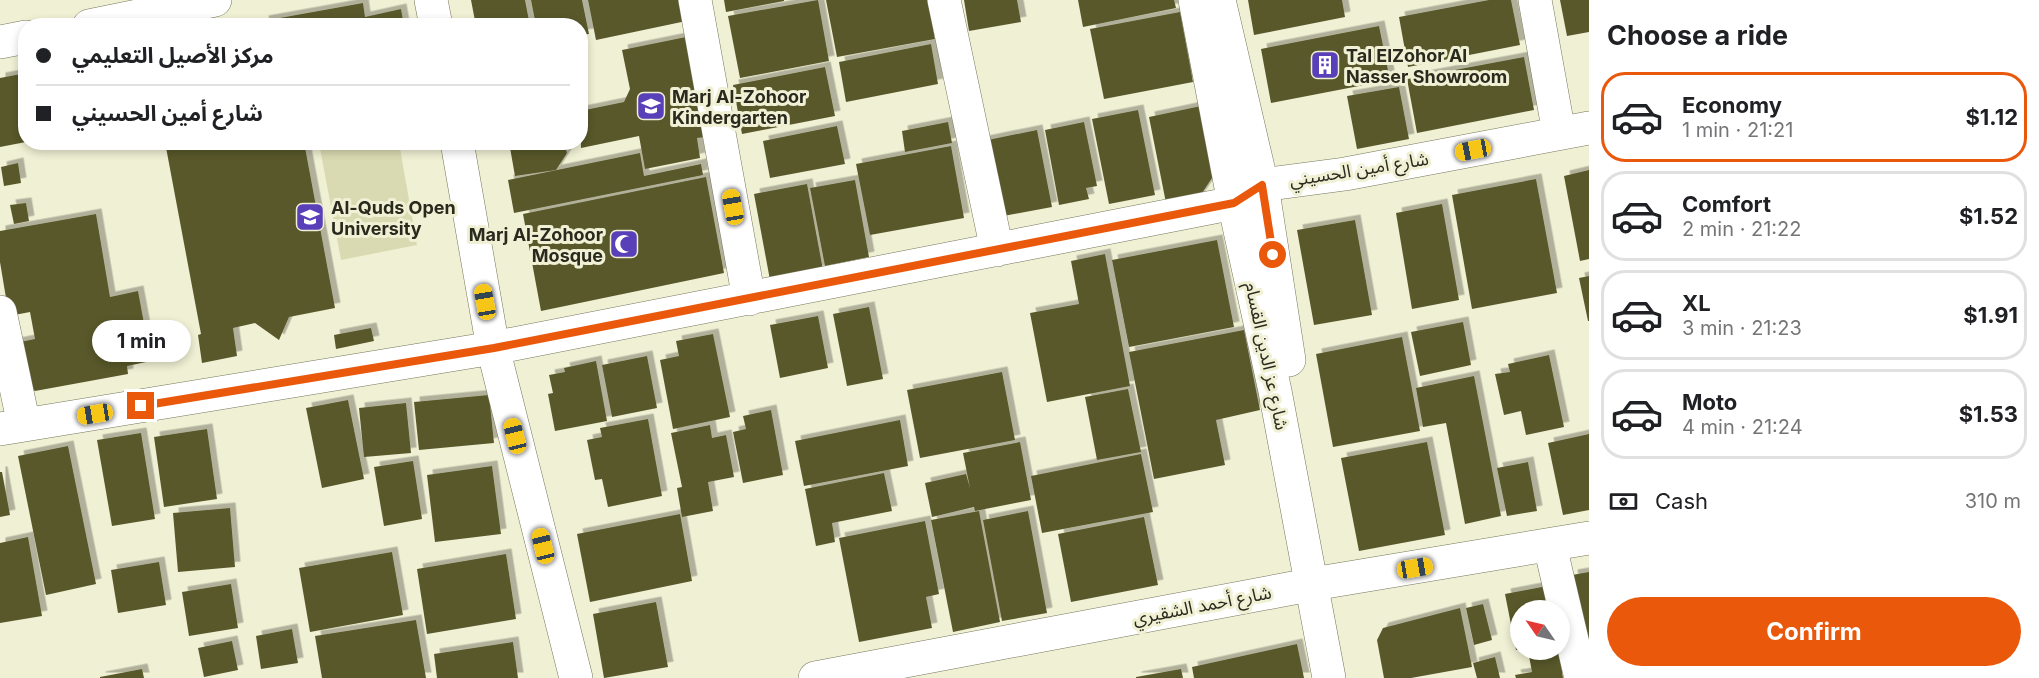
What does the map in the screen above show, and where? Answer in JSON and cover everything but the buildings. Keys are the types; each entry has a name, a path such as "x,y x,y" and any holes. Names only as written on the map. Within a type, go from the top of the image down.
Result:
{"street":[{"path":"120,18 170,5 215,0"},
{"path":"431,0 434,18"},
{"path":"695,0 749,299"},
{"path":"944,0 997,250"},
{"name":"شارع عز الدين القسام","path":"1195,0 1234,203 1317,584 1345,678"},
{"name":"شارع عز الدين القسام","path":"1219,0 1262,185 1329,678"},
{"path":"1535,0 1574,130"},
{"path":"0,42 18,39"},
{"name":"شارع أمين الحسيني","path":"12,427 494,348 1234,203 1262,185 1345,174 1574,130"},
{"path":"458,150 494,348 576,678"},
{"path":"0,312 12,427"},
{"name":"شارع أحمد الشقيري","path":"815,678 1317,584 1589,538"},
{"path":"1550,546 1581,678"}],"green space":[{"path":"320,150 400,150 417,245 341,260"}],"place":[{"name":"Tal ElZohor Al Nasser Showroom","path":"1325,65"},
{"name":"Marj Al-Zohoor Kindergarten","path":"651,106"},
{"name":"Al-Quds Open University","path":"310,217"},
{"name":"Marj Al-Zohoor Mosque","path":"624,244"}],"route":[{"path":"141,406 494,348 749,299 1234,203 1262,185 1273,255"}]}
